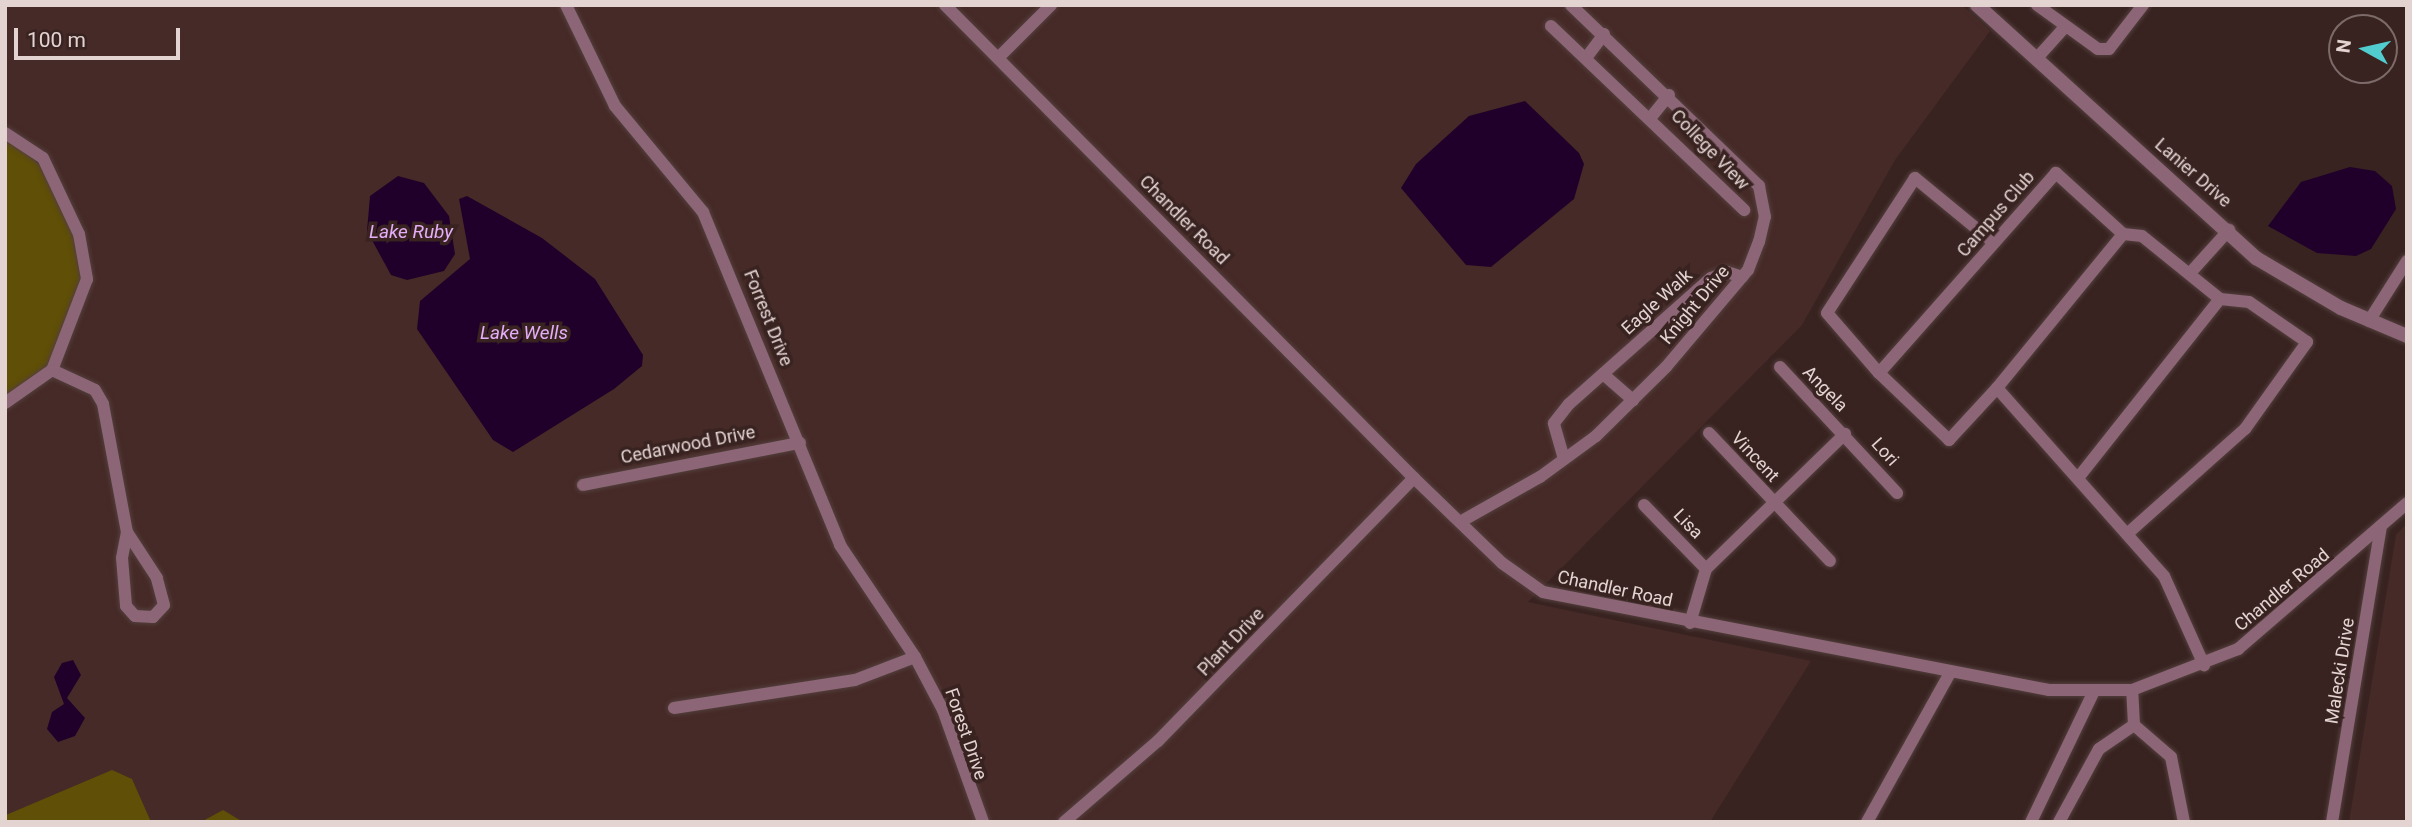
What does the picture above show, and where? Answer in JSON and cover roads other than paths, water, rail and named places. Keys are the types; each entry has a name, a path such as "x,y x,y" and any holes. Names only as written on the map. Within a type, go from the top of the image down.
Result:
{"street":[{"name":"Forrest Drive","path":"565,5 615,106 703,212 840,545 915,657"},
{"name":"Chandler Road","path":"945,5 1414,478 1460,522 1543,592 1950,673 2093,693 2132,690 2204,665 2267,629 2407,503"},
{"path":"999,57 1051,5"},
{"name":"Knight Drive","path":"1460,522 1564,459 1633,400 1742,277 1765,218 1759,186 1669,95 1571,5"},
{"path":"2037,5 2064,28 2109,49 2143,5"},
{"name":"Lanier Drive","path":"1980,6 2229,230 2256,258 2369,321 2407,336"},
{"name":"College View","path":"1551,26 1652,116 1744,210"},
{"path":"2037,58 2064,28"},
{"path":"1586,58 1604,34"},
{"name":"College View","path":"1652,116 1669,95"},
{"path":"5,133 43,158 79,234 87,279 52,370 5,402"},
{"name":"Campus Club","path":"1879,373 2056,173 2123,234 2142,236 2191,272 2220,299"},
{"path":"1994,243 1915,178 1827,313 1879,373 1949,440 1997,388 2123,234"},
{"path":"2191,272 2229,230"},
{"path":"2369,321 2407,261"},
{"name":"Eagle Walk","path":"1564,459 1554,423 1603,374 1711,278 1727,272 1742,277"},
{"path":"2078,478 2220,299 2249,302 2307,342 2245,429 2127,534"},
{"name":"Angela","path":"1780,367 1845,435"},
{"path":"52,370 95,390 103,404 127,532 122,558 126,606 135,616 153,617 163,605 157,578 127,532"},
{"path":"1603,374 1633,400"},
{"path":"1997,388 2164,576 2204,665"},
{"name":"Vincent","path":"1709,433 1830,561"},
{"path":"1690,623 1706,569 1845,435"},
{"name":"Lori","path":"1845,435 1897,493"},
{"name":"Cedarwood Drive","path":"583,485 800,443"},
{"name":"Plant Drive","path":"1064,822 1158,741 1414,478"},
{"name":"Lisa","path":"1644,505 1706,569"},
{"name":"Malecki Drive","path":"2332,822 2381,526"},
{"path":"674,708 855,680 915,657"},
{"name":"Forest Drive","path":"915,657 943,710 983,822"},
{"path":"1867,822 1950,673"},
{"path":"2132,690 2134,725 2171,757 2184,822"},
{"path":"2031,822 2093,693"},
{"path":"2059,822 2099,749 2134,725"}],"water":[{"path":"1525,101 1579,153 1584,164 1574,199 1491,267 1466,265 1401,188 1416,164 1469,116"},
{"path":"2350,167 2375,171 2392,186 2396,209 2371,249 2356,256 2317,253 2268,226 2301,182"},
{"name":"Lake Ruby","path":"398,176 424,183 449,216 455,254 444,271 407,280 391,275 367,231 370,196"},
{"name":"Lake Wells","path":"467,196 542,238 595,279 643,355 642,366 614,389 513,452 493,440 417,329 420,301 470,259 459,199"},
{"path":"73,660 81,675 67,698 85,718 75,736 58,742 47,729 52,712 64,704 54,677 62,663"}]}
